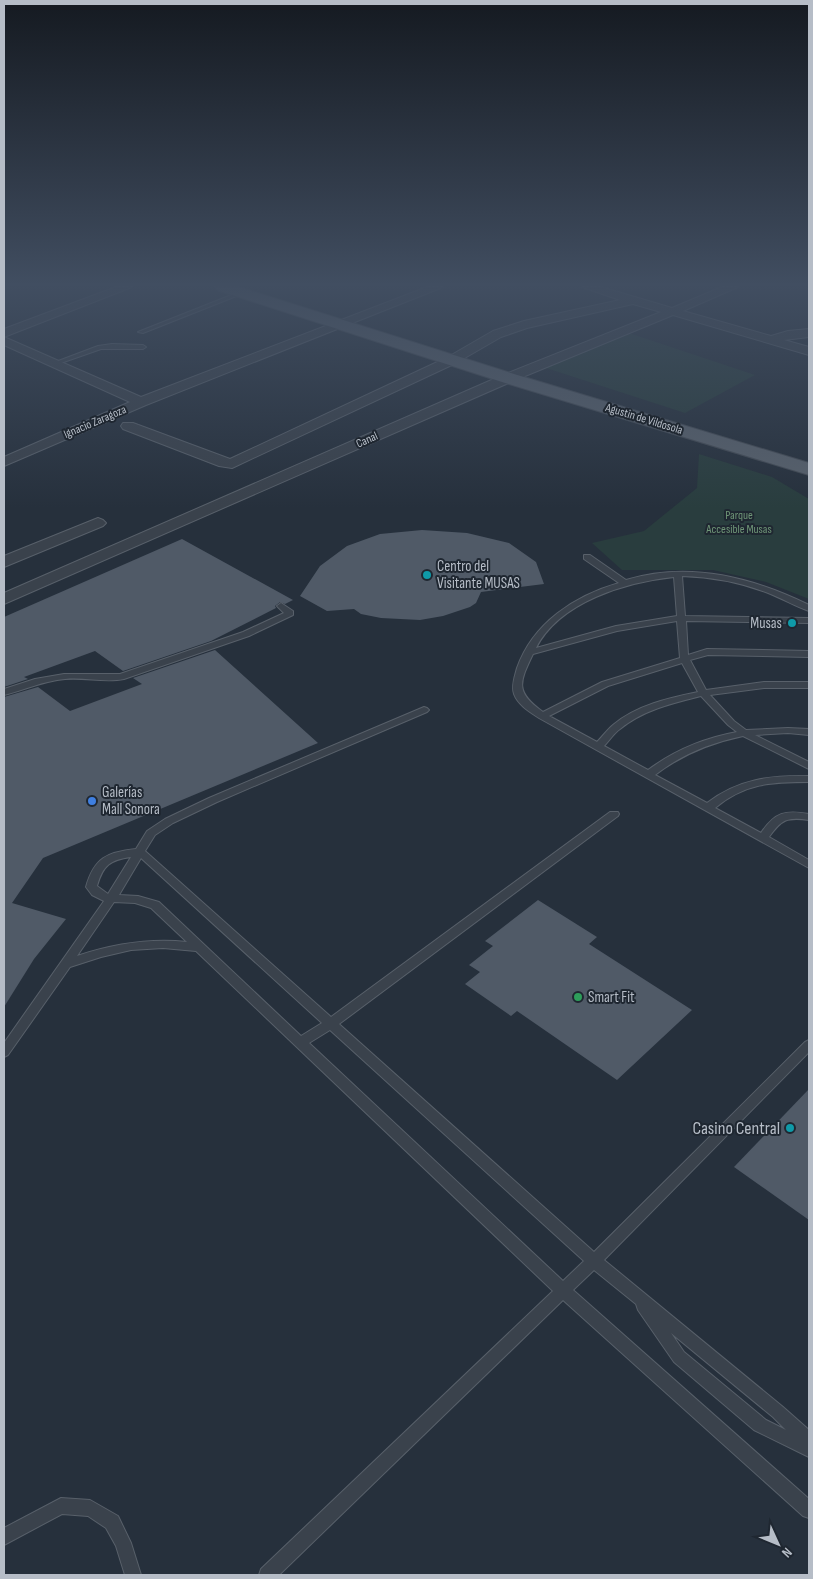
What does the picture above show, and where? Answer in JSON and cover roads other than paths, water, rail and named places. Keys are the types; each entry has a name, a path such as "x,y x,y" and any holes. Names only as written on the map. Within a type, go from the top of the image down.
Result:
{"main road":[{"name":"Agustin de Vildosola","path":"471,361 508,378 809,469"},
{"name":"Agustin de Vildosola","path":"485,361 528,370 809,456"}],"street":[{"path":"49,361 141,402"},
{"name":"Ignacio Zaragoza","path":"4,462 141,402 249,361"},
{"path":"128,426 224,463 232,464 447,361"},
{"name":"Canal","path":"4,599 551,361"},
{"path":"4,562 98,523"}],"lane":[{"path":"56,364 65,361"},
{"path":"587,556 626,584"},
{"path":"678,574 684,658 704,694 731,723 744,733 809,766"},
{"path":"809,608 755,585 713,577 678,574 609,588 565,611 535,639 518,678 517,694 520,699 542,716 809,864"},
{"path":"4,692 43,678 75,676 107,679 121,677 200,646 257,628 290,613 281,606"},
{"path":"529,652 616,629 680,618 809,620"},
{"path":"248,622 257,628"},
{"path":"542,716 605,684 706,652 809,654"},
{"path":"598,747 617,726 638,714 704,694 762,685 809,685"},
{"path":"4,1052 110,900 151,833 169,821 424,710"},
{"path":"648,775 664,761 686,750 744,733 784,729 809,732"},
{"path":"708,808 723,795 736,788 763,781 809,779"},
{"path":"300,1042 330,1024 614,814"},
{"path":"763,838 776,819 789,815 809,817"},
{"path":"809,1440 778,1412 593,1260 140,852 115,855 98,867 90,887 95,892 110,900 136,899 155,905 563,1291 809,1510"},
{"path":"65,964 107,950 137,944 172,944 200,947"},
{"path":"267,1575 637,1219 809,1045"},
{"path":"636,1294 678,1356 760,1425 809,1449"},
{"path":"4,1537 61,1506 90,1508 112,1522 123,1543 133,1575"}],"place":[{"name":"Centro del Visitante MUSAS","path":"427,575"},
{"name":"Musas","path":"792,623"},
{"name":"Galerías Mall Sonora","path":"92,801"},
{"name":"Smart Fit","path":"578,997"},
{"name":"Casino Central","path":"790,1128"}],"park label":[{"name":"Parque Accesible Musas","path":"739,522"}]}
